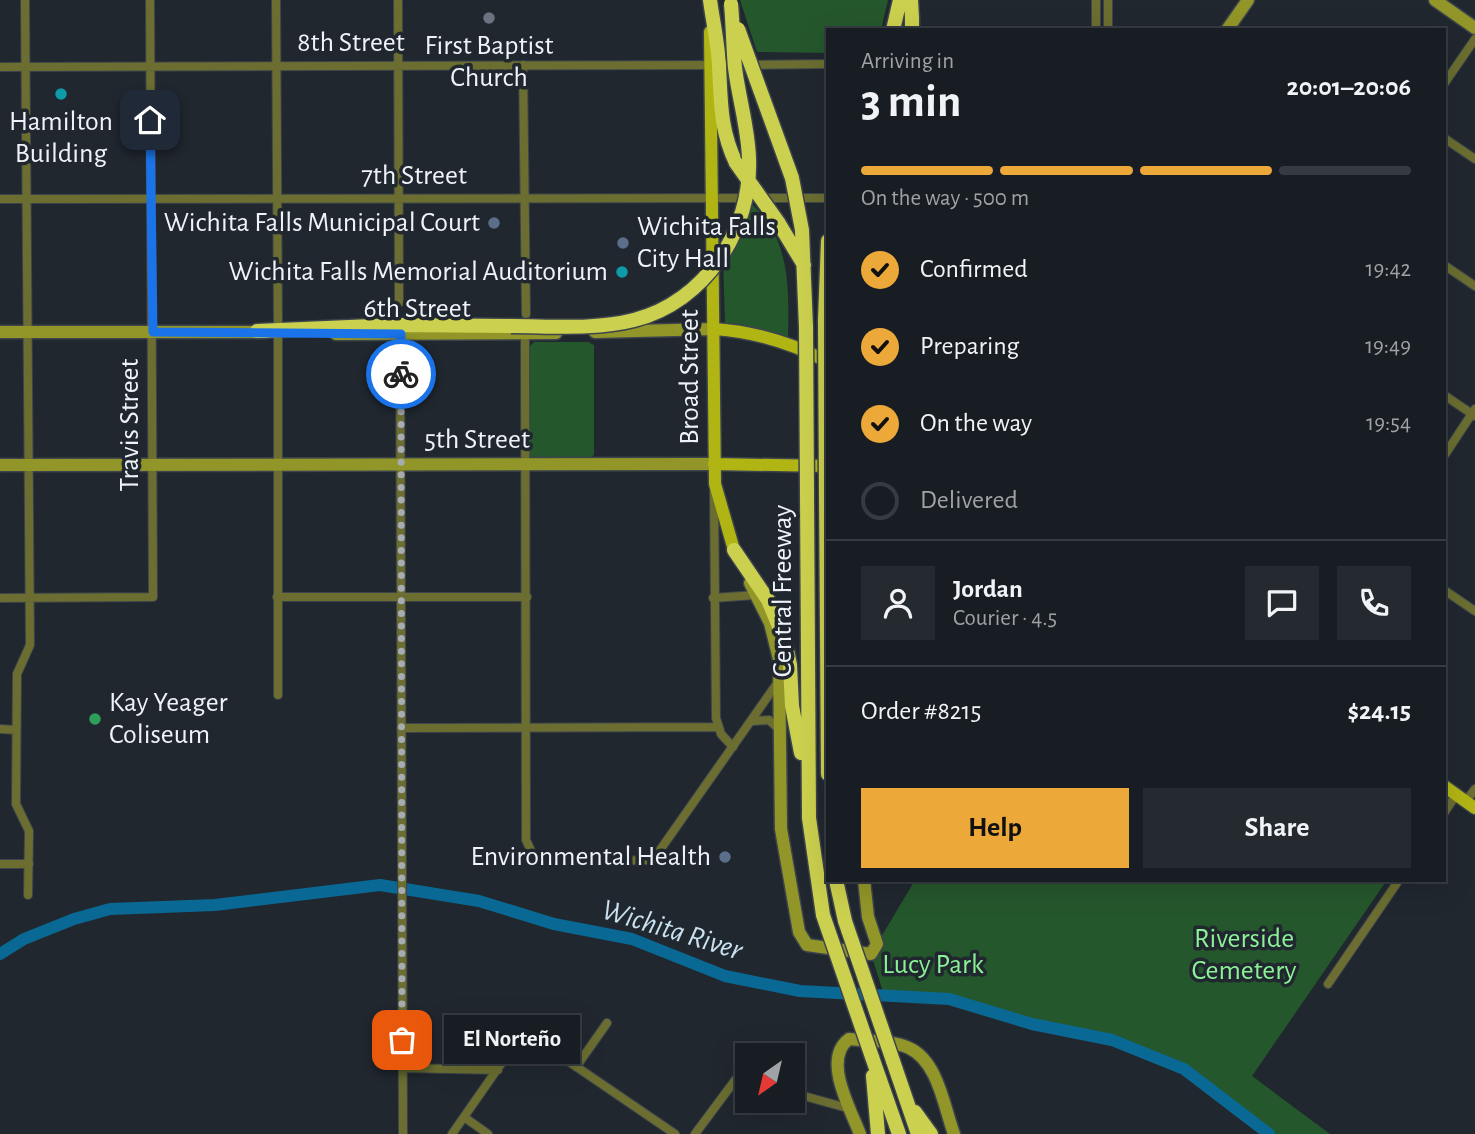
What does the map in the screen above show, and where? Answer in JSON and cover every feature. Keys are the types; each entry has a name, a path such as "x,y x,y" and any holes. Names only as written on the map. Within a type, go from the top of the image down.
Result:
{"highway":[{"path":"710,0 721,120 726,142 736,163 778,222 806,269"},
{"path":"893,28 900,0"},
{"path":"257,331 395,325 610,325 636,320 673,304 691,290 722,257 737,226 749,172 748,139 735,69 731,2"},
{"name":"Central Freeway","path":"731,2 751,67 792,178 806,269 808,787 812,855 823,915 899,1134"},
{"path":"734,550 768,600 785,641 790,664 792,706 808,787"},
{"path":"836,882 845,920 918,1134"},
{"path":"872,1057 878,1134"},
{"path":"907,1101 931,1134"}],"main road":[{"path":"1228,28 1248,0"},
{"path":"1435,0 1475,28"},
{"name":"Broad Street","path":"715,65 715,484"},
{"name":"6th Street","path":"278,331 525,334 715,329 763,336 789,344 826,361"},
{"path":"0,332 257,331"},
{"name":"5th Street","path":"0,465 826,466"},
{"path":"715,484 734,550"},
{"name":"Central Freeway","path":"734,550 757,595 776,643 780,680 782,840 799,932 807,945 871,954 877,944 868,917 864,882"},
{"path":"1446,787 1466,801"},
{"path":"860,1134 835,1061 840,1045 849,1039 907,1046 929,1064 954,1134"}],"street":[{"path":"25,0 30,645 17,674 16,804 29,831 28,895"},
{"name":"Travis Street","path":"28,598 153,597 150,0"},
{"path":"276,0 278,695"},
{"path":"398,0 399,303"},
{"path":"1096,0 1096,28"},
{"path":"1108,0 1108,28"},
{"path":"1446,81 1475,39"},
{"name":"8th Street","path":"0,67 826,64"},
{"path":"523,65 526,314"},
{"path":"1446,139 1475,159"},
{"name":"7th Street","path":"0,199 826,198"},
{"path":"1446,266 1475,286"},
{"path":"401,334 400,906 403,1134"},
{"path":"525,334 528,848 540,860 549,862 653,860 780,680"},
{"path":"1446,396 1474,413 1446,453"},
{"name":"Broad Street","path":"715,484 713,598 717,727"},
{"path":"1446,591 1475,611"},
{"path":"713,598 757,595"},
{"path":"277,597 527,597"},
{"path":"0,598 28,598"},
{"path":"750,723 760,718 769,720 780,730"},
{"path":"401,729 717,727 733,747"},
{"path":"0,729 16,730"},
{"path":"1446,812 1466,801 1475,789"},
{"path":"0,864 29,864"},
{"path":"1328,984 1397,882"},
{"path":"576,1067 607,1023"},
{"path":"452,1134 524,1031 675,1134"},
{"path":"403,1068 498,1070"},
{"path":"695,1134 735,1080"},
{"path":"805,1096 850,1109"},
{"path":"464,1117 488,1134"}],"green space":[{"path":"740,0 888,0 881,28 826,28 826,53 757,52"},
{"path":"749,202 763,216 780,247 787,283 788,338 725,323 723,259"},
{"path":"534,342 588,342 594,345 594,454 591,459 532,459 529,456 530,346"},
{"name":"Riverside Cemetery","path":"914,882 1386,882 1252,1076 1330,1134 1269,1134 1184,1069 1112,1040 1032,1024 949,999 884,995 871,954"}],"waterway":[{"name":"Wichita River","path":"0,954 24,939 74,919 110,909 215,905 380,885 479,901 554,924 632,939 725,976 800,991 949,999 1032,1024 1112,1040 1184,1069 1269,1134"}],"way so far":[{"path":"401,374 402,1040"}],"place":[{"name":"First Baptist Church","path":"489,18"},
{"name":"Hamilton Building","path":"61,94"},
{"name":"Wichita Falls Municipal Court","path":"494,223"},
{"name":"Wichita Falls City Hall","path":"623,243"},
{"name":"Wichita Falls Memorial Auditorium","path":"622,272"},
{"name":"Kay Yeager Coliseum","path":"95,719"},
{"name":"Environmental Health","path":"725,857"},
{"name":"El Norteño","path":"402,1040"}],"route":[{"path":"150,120 153,332 401,334 401,374"}],"park label":[{"name":"Lucy Park","path":"933,965"}]}
